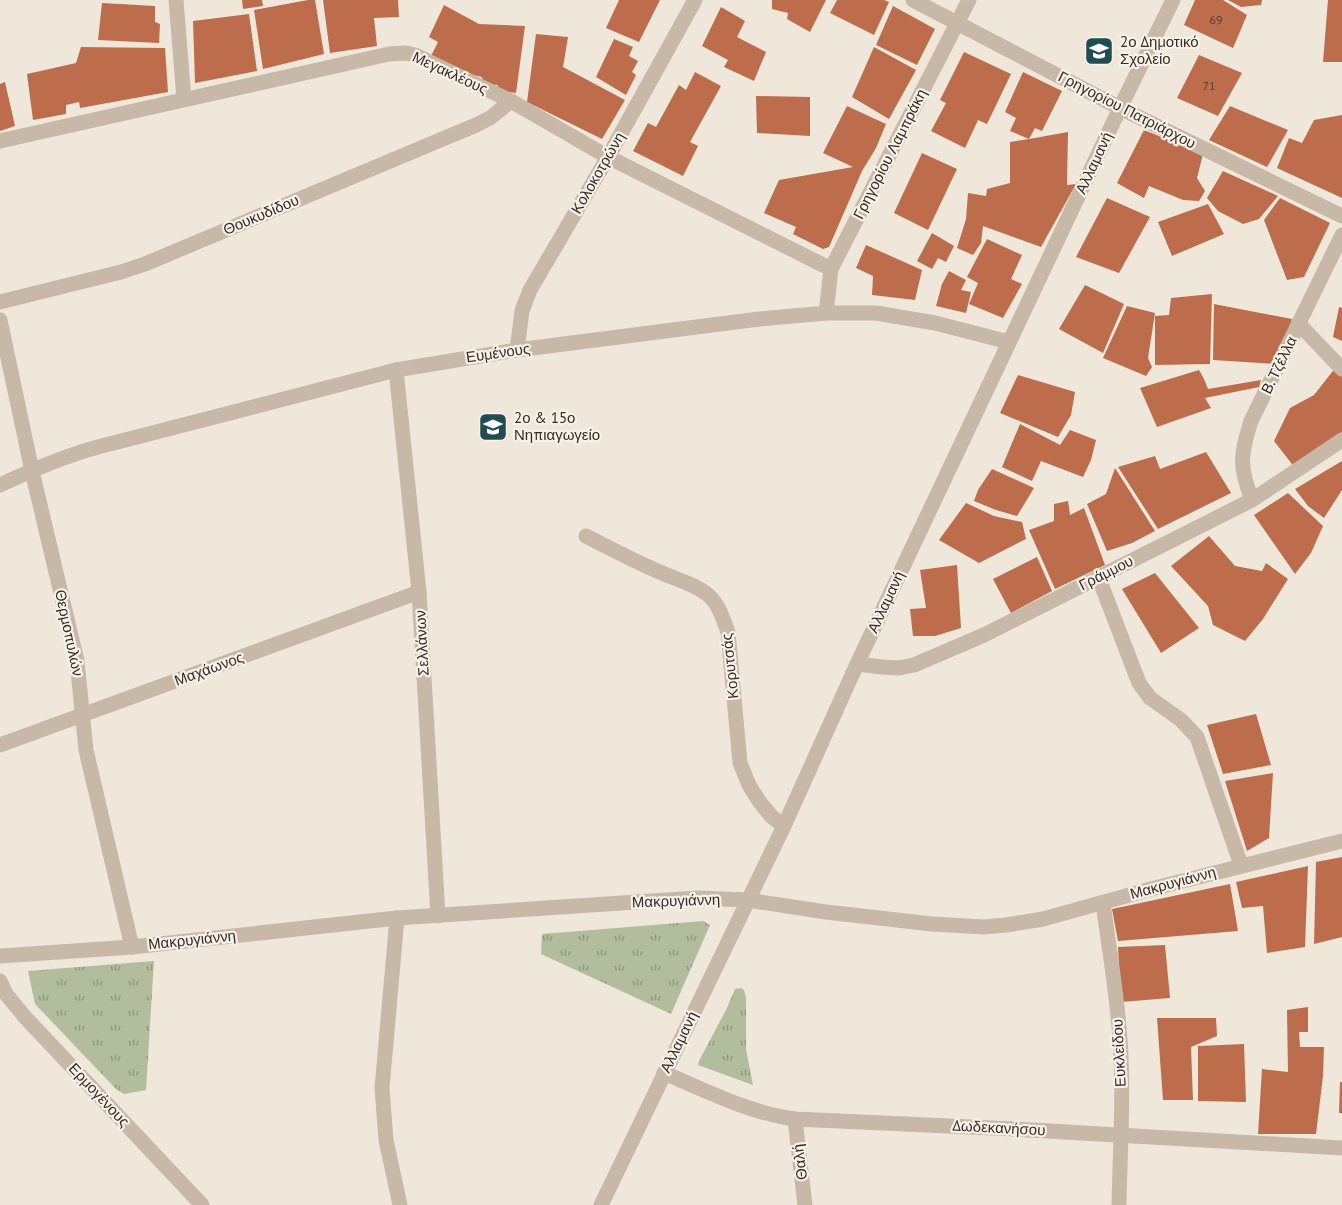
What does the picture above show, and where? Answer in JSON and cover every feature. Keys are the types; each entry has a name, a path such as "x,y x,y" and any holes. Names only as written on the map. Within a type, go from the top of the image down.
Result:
{"street":[{"path":"176,0 184,99"},
{"name":"Κολοκοτρώνη","path":"517,350 522,310 530,290 608,157 695,0"},
{"name":"Γρηγορίου Πατριάρχου","path":"913,0 1120,108 1342,216"},
{"name":"Γρηγορίου Λαμπράκη","path":"826,313 831,268 969,0"},
{"name":"Αλλαμανή","path":"601,1205 784,826 857,664 1173,0"},
{"name":"Μεγακλέους","path":"0,141 389,54 406,53 415,55 511,101 608,157 831,268"},
{"name":"Θουκυδίδου","path":"0,302 145,264 476,125 490,118 511,101"},
{"name":"Β. Τζέλλα","path":"1252,500 1244,479 1242,462 1244,444 1251,421 1342,235"},
{"name":"Ευμένους","path":"0,485 75,453 396,370 517,350 759,319 826,313 876,313 905,317 1009,342"},
{"name":"Θερμοπυλών","path":"0,320 76,661 86,750 132,947"},
{"path":"1299,324 1342,369"},
{"name":"Σελλάνων","path":"396,370 419,592 438,916"},
{"name":"Γράμμου","path":"857,664 882,668 914,665 984,635 1252,500 1342,440"},
{"name":"Κορυτσάς","path":"586,536 708,594 715,603 728,632 740,764 759,801 771,816 784,826"},
{"path":"1098,576 1144,692 1164,710 1181,720 1197,737 1241,865"},
{"name":"Μαχάωνος","path":"0,745 419,592"},
{"name":"Μακρυγιάννη","path":"0,956 132,947 397,918 686,899 747,900 932,924 976,927 1026,923 1241,865 1342,841"},
{"name":"Ευκλείδου","path":"1103,903 1120,1039 1122,1097 1119,1205"},
{"path":"397,918 382,1088 386,1140 400,1205"},
{"name":"Ερμογένους","path":"0,981 6,994 20,1011 202,1205"},
{"name":"Δωδεκανήσου","path":"664,1073 752,1109 795,1119 1342,1148"},
{"name":"Θαλή","path":"795,1119 806,1205"}],"green space":[{"path":"703,921 710,925 671,1014 541,954 542,934"},
{"path":"154,961 146,1090 124,1094 116,1089 35,1004 28,971"},
{"path":"741,988 746,998 746,1049 753,1085 698,1065 735,989"}],"building":[{"path":"242,0 262,0 263,6 243,9"},
{"path":"315,0 324,54 263,69 254,10"},
{"path":"323,0 398,0 399,17 374,18 377,46 330,53"},
{"path":"619,0 660,0 639,42 606,28"},
{"path":"772,0 826,0 810,32 787,19 788,13 772,9"},
{"path":"837,0 884,0 889,2 874,35 830,13"},
{"path":"1195,0 1223,0 1247,15 1233,48 1184,25"},
{"path":"1228,0 1262,0 1261,5 1241,7"},
{"path":"1328,0 1342,0 1342,62 1323,62"},
{"path":"102,3 155,6 155,22 160,24 159,43 98,40"},
{"path":"444,5 479,24 525,26 516,93 498,91 498,85 483,84 482,77 431,56 438,42 429,37"},
{"path":"893,6 935,29 917,65 876,45"},
{"path":"721,7 745,21 737,37 766,52 754,81 724,67 728,60 702,46"},
{"path":"249,14 257,71 195,83 193,21"},
{"path":"536,34 568,37 563,67 625,100 602,139 527,102"},
{"path":"614,39 633,47 629,56 638,61 632,72 636,75 626,95 596,77"},
{"path":"81,47 165,48 168,92 80,108 79,102 66,105 66,114 33,120 27,74 76,63"},
{"path":"874,47 916,70 889,119 852,97"},
{"path":"964,52 1011,74 987,124 978,120 965,148 931,131 946,103 940,100"},
{"path":"1199,55 1242,73 1218,116 1177,98"},
{"path":"695,72 721,86 690,142 698,146 683,176 633,151 648,123 656,127 679,85 686,90"},
{"path":"1023,72 1062,91 1042,131 1035,128 1029,139 1010,131 1016,118 1005,112"},
{"path":"5,82 15,126 0,131 0,84"},
{"path":"756,96 810,97 810,136 757,133"},
{"path":"847,106 886,124 876,148 862,171 829,247 823,249 793,234 796,227 764,213 779,180 853,167 823,153"},
{"path":"1230,106 1288,130 1267,167 1209,140"},
{"path":"1342,115 1342,198 1277,168 1289,138 1302,143 1314,120"},
{"path":"1144,130 1203,154 1197,178 1205,191 1199,201 1183,200 1149,186 1144,198 1117,183"},
{"path":"1068,132 1067,185 1076,184 1041,247 983,226 981,243 973,255 957,248 966,219 968,193 986,196 987,189 1010,183 1010,142"},
{"path":"922,153 957,169 928,230 894,213"},
{"path":"1223,171 1278,196 1259,219 1243,224 1218,211 1207,198"},
{"path":"1107,198 1150,217 1119,273 1076,257"},
{"path":"1280,198 1330,223 1304,277 1287,280 1264,220"},
{"path":"1208,204 1224,234 1172,256 1158,222"},
{"path":"932,233 954,246 946,262 938,258 932,269 917,261"},
{"path":"987,239 1022,255 1011,279 1022,284 1003,318 969,304 978,283 967,277"},
{"path":"866,245 922,270 915,300 872,295 873,276 856,268"},
{"path":"949,271 966,280 961,290 971,292 966,313 936,306 942,284"},
{"path":"1085,285 1124,304 1103,353 1059,329"},
{"path":"1212,294 1210,364 1155,365 1155,316 1169,315 1171,298"},
{"path":"1214,304 1292,319 1278,364 1213,360"},
{"path":"1127,306 1155,313 1148,358 1152,367 1146,376 1103,358"},
{"path":"1339,307 1342,308 1342,341 1333,337"},
{"path":"1336,367 1342,375 1342,432 1295,468 1274,441 1290,408 1314,395"},
{"path":"1199,370 1208,389 1261,380 1259,387 1205,398 1211,408 1157,427 1140,388"},
{"path":"1018,375 1075,392 1071,415 1058,437 1000,413"},
{"path":"1020,424 1060,445 1070,430 1096,440 1091,460 1083,477 1041,461 1032,481 1002,467"},
{"path":"1206,452 1231,493 1158,529 1118,467 1155,456 1160,469"},
{"path":"1342,461 1342,490 1324,518 1308,506 1295,489"},
{"path":"1115,468 1155,531 1132,543 1107,551 1087,504 1106,494"},
{"path":"992,469 1034,488 1017,516 974,501 978,490"},
{"path":"1288,493 1323,526 1311,553 1295,574 1254,515"},
{"path":"1068,501 1070,515 1084,508 1105,565 1055,589 1029,530 1054,521 1054,504"},
{"path":"966,503 994,516 1022,522 1026,539 979,563 939,540"},
{"path":"1209,536 1235,566 1262,571 1266,563 1288,579 1263,619 1245,641 1213,625 1208,606 1171,566"},
{"path":"1037,557 1052,591 1011,613 993,579"},
{"path":"957,565 961,628 935,636 913,636 910,609 926,608 920,570"},
{"path":"1155,573 1199,628 1161,653 1122,589"},
{"path":"1256,714 1271,765 1223,774 1207,725"},
{"path":"1273,773 1269,838 1247,851 1225,781"},
{"path":"1342,857 1342,937 1314,944 1316,862"},
{"path":"1308,866 1305,947 1267,953 1263,906 1242,908 1236,882"},
{"path":"1230,884 1238,931 1118,941 1112,909"},
{"path":"1165,945 1170,998 1121,1002 1118,947"},
{"path":"1308,1007 1308,1032 1299,1032 1300,1047 1324,1047 1316,1134 1258,1134 1262,1069 1288,1072 1287,1010"},
{"path":"1157,1018 1216,1018 1217,1036 1191,1047 1193,1100 1163,1100"},
{"path":"1244,1044 1246,1102 1198,1101 1198,1046"},
{"path":"1340,1082 1342,1082 1342,1113 1339,1113"}],"place":[{"name":"2ο Δημοτικό Σχολείο","path":"1099,51"},
{"name":"2ο & 15ο Νηπιαγωγείο","path":"493,427"}]}
